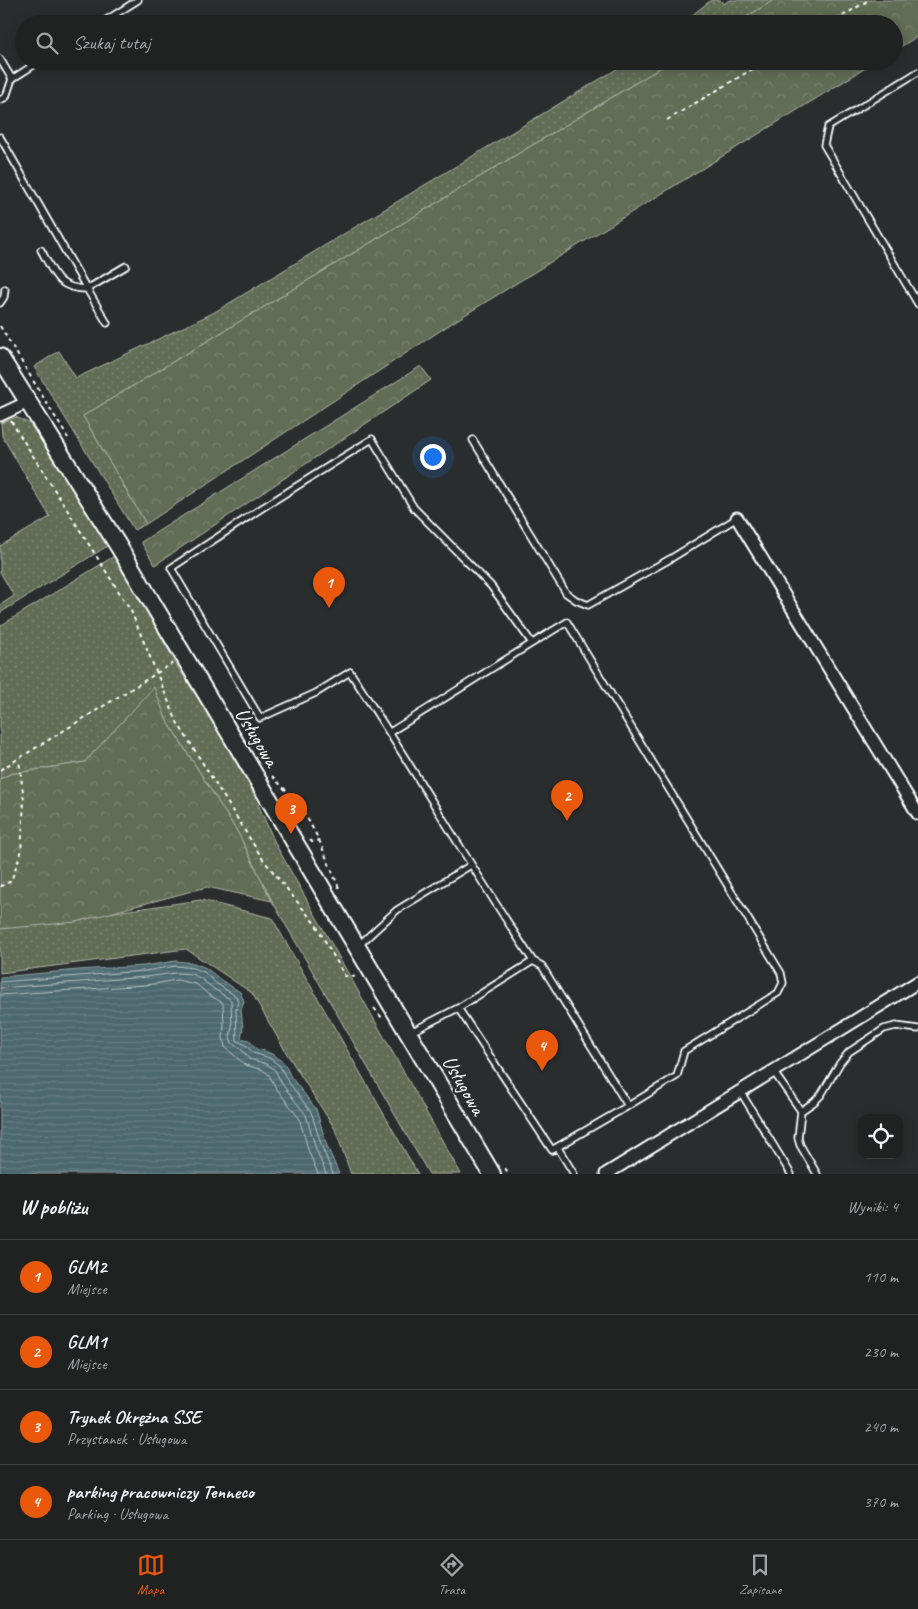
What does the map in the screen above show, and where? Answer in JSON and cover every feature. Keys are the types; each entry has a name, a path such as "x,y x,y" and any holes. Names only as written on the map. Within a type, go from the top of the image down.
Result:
{"street":[{"name":"Usługowa","path":"0,357 119,547 492,1174"},
{"path":"3,414 28,402"},
{"path":"737,518 918,814"},
{"path":"606,1174 918,982"}],"lane":[{"path":"114,15 138,0"},
{"path":"0,59 12,79"},
{"path":"0,100 6,97 12,79 26,70"},
{"path":"918,72 828,127 824,145 918,304"},
{"path":"0,137 108,323"},
{"path":"41,250 63,284 73,289 87,289 126,266"},
{"path":"0,302 4,297 5,289"},
{"path":"532,643 491,586 414,508 372,439 170,568 260,718 316,693 350,672 390,732 470,865 533,961 542,966 628,1106"},
{"path":"473,440 566,593 588,605 670,559 737,518"},
{"path":"390,732 567,622 781,973 783,983 778,993 684,1051 677,1076 552,1150 458,1008"},
{"path":"357,946 398,910 470,865"},
{"path":"409,1033 458,1008 533,961"},
{"path":"801,1111 814,1102 821,1094 849,1052 884,1029 896,1026 918,1029"},
{"path":"773,1071 801,1111 798,1138 817,1174"},
{"path":"740,1091 791,1174"},
{"path":"558,1148 574,1174"}],"path":[{"path":"844,15 869,0"},
{"path":"667,120 751,70"},
{"path":"3,414 131,611 177,722 262,858 316,925 345,976 377,979"},
{"path":"0,770 19,760 184,656"},
{"path":"0,885 11,881 21,853 24,802 19,760"},
{"path":"308,838 312,842 319,840"}],"green space":[{"path":"711,0 720,0 724,4 729,0 774,0 750,15 692,15"},
{"path":"774,0 918,0 918,36 903,45 903,15 750,15"},
{"path":"615,70 657,70 83,416 146,524 134,530 34,367 59,351 76,378 213,313"},
{"path":"657,70 862,70 455,321 146,524 83,416"},
{"path":"421,366 431,380 155,565 141,542"},
{"path":"16,417 30,424 109,545 0,613 0,605 14,596 0,572 0,546 50,517 2,436 1,423"},
{"path":"116,555 179,669 239,761 276,845 461,1174 429,1174 272,901 238,833 166,719 154,688 85,762 10,774 0,779 0,626"},
{"path":"154,687 166,719 238,833 272,901 207,887 76,922 0,929 0,779 10,774 85,762"},
{"path":"201,900 272,918 418,1174 351,1174 335,1129 287,1054 252,993 186,949 0,973 0,928"}],"water":[{"path":"176,961 194,963 206,968 240,992 244,1001 241,1010 243,1028 241,1038 249,1040 256,1049 272,1054 284,1063 291,1077 316,1109 327,1146 339,1174 0,1174 0,977 144,966"}],"place":[{"name":"GLM2","path":"329,608"},
{"name":"GLM1","path":"567,821"},
{"name":"Trynek Okrężna SSE","path":"291,834"},
{"name":"parking pracowniczy Tenneco","path":"542,1071"}]}
